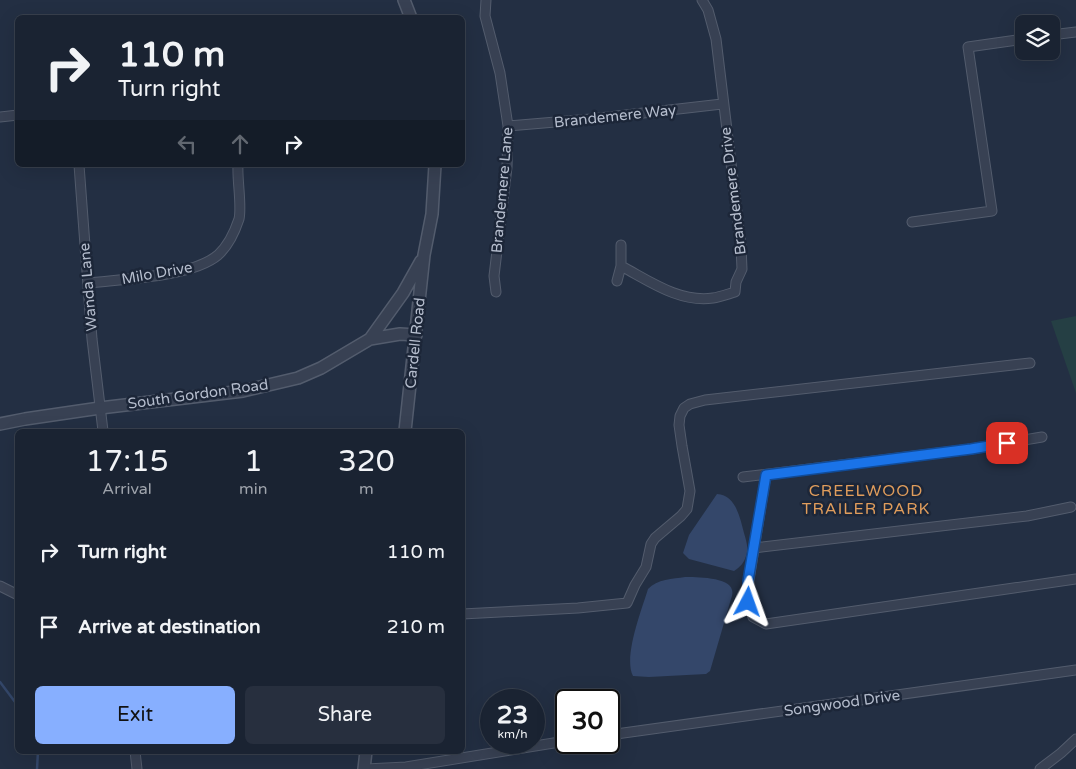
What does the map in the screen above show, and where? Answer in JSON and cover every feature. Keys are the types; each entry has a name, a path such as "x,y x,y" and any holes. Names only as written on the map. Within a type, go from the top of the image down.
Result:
{"street":[{"path":"404,0 410,15"},
{"name":"Brandemere Lane","path":"486,0 485,16 500,73 508,126 507,168 494,276 496,292"},
{"name":"Brandemere Drive","path":"620,266 673,294 713,298 735,292 736,282 742,268 741,246 722,104 716,39 708,10 702,0"},
{"path":"1060,34 1076,32"},
{"path":"912,222 992,211 968,47 1015,40"},
{"name":"Brandemere Way","path":"508,126 591,119 722,104"},
{"path":"0,117 15,115"},
{"name":"Wanda Lane","path":"79,167 92,339 103,429"},
{"name":"Milo Drive","path":"88,283 182,271 204,264 218,255 227,245 239,218 238,167"},
{"path":"370,340 403,293 424,255 432,214 435,167"},
{"path":"617,281 621,244"},
{"name":"Cardell Road","path":"405,429 424,255"},
{"name":"South Gordon Road","path":"0,424 100,408 243,391 298,378 321,368 370,340 400,334 416,335"},
{"path":"465,614 578,608 627,603 634,585 646,567 651,544 655,538 687,509 690,491 680,425 682,411 690,404 714,399 1030,363"},
{"path":"743,477 971,449 1042,437"},
{"path":"766,475 748,586 748,602 753,617 766,624 1076,579"},
{"path":"754,548 1027,516 1071,507"},
{"path":"0,586 15,594"},
{"name":"Songwood Drive","path":"620,733 1076,670"},
{"path":"1040,769 1061,754 1076,739"},
{"path":"366,754 365,769 406,767 555,743"},
{"path":"135,754 137,769"}],"green space":[{"path":"1076,316 1076,393 1051,321"}],"water":[{"path":"717,494 729,498 733,503 739,514 746,541 747,550 745,558 734,571 689,559 683,553 689,535"},
{"path":"685,577 719,580 725,582 732,590 732,597 710,671 706,674 633,676 630,657 632,645 648,589 660,581"}],"waterway":[{"path":"0,682 15,702"},
{"path":"37,769 38,754"}],"district":[{"name":"CREELWOOD TRAILER PARK","path":"866,500"}],"route":[{"path":"748,602 748,581 766,475 1007,443"}]}
